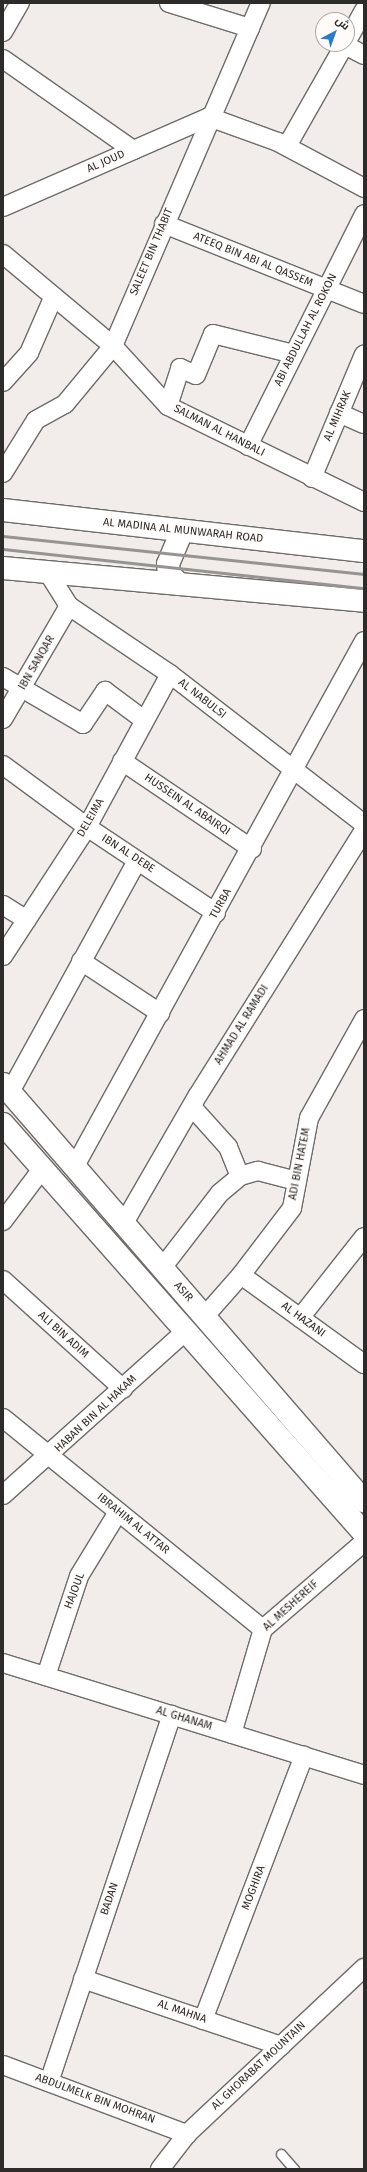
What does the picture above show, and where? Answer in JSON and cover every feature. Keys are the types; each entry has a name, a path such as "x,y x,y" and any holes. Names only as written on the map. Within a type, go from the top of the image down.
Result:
{"main road":[{"name":"AL MADINA AL MUNWARAH ROAD","path":"3,510 364,551"},
{"path":"179,584 169,574 168,564 182,531"},
{"path":"3,568 364,601"},
{"name":"ASIR","path":"7,1088 364,1501"},
{"path":"3,1124 364,1533"}],"street":[{"path":"4,26 20,3"},
{"path":"169,3 250,28"},
{"name":"SALEET BIN THABIT","path":"3,473 36,420 65,404 113,346 209,117 261,3"},
{"path":"355,26 364,10"},
{"path":"355,49 364,55"},
{"path":"287,146 341,52"},
{"path":"3,59 133,150"},
{"path":"209,117 287,146 364,188"},
{"name":"AL JOUD","path":"3,207 209,117"},
{"name":"ABI ABDULLAH AL ROKON","path":"248,446 364,214"},
{"name":"ATEEQ BIN ABI AL QASSEM","path":"164,224 364,304"},
{"name":"SALMAN AL HANBALI","path":"3,254 113,346 168,406 312,478 364,502"},
{"path":"3,382 29,353 54,298"},
{"path":"168,406 180,368 196,375 213,334 294,354"},
{"name":"AL MIHRAK","path":"312,478 364,354"},
{"path":"339,413 364,424"},
{"name":"AL NABULSI","path":"47,571 69,606 170,674 364,824"},
{"name":"IBN SANQAR","path":"3,719 24,687 69,606"},
{"name":"TURBA","path":"75,1166 295,770 364,641"},
{"name":"DELEIMA","path":"3,956 87,827 170,674"},
{"path":"3,677 24,687 83,724 105,692 144,720"},
{"name":"HUSSEIN AL ABAIRQI","path":"122,761 252,848"},
{"name":"IBN AL DEBE","path":"3,765 87,827 216,913"},
{"name":"AHMAD AL RAMADI","path":"124,1223 192,1106 364,830"},
{"path":"7,1088 137,861"},
{"path":"3,905 27,920"},
{"path":"81,961 160,1013"},
{"name":"ADI BIN HATEM","path":"204,1317 241,1275 292,1208 309,1118 364,1019"},
{"path":"192,1106 228,1147 240,1176"},
{"path":"3,1221 42,1169"},
{"path":"162,1268 220,1193 240,1176 258,1171 297,1181"},
{"path":"300,1318 364,1237"},
{"name":"AL HAZANI","path":"241,1275 364,1364"},
{"name":"ALI BIN ADIM","path":"3,1280 123,1389"},
{"name":"HABAN BIN AL HAKAM","path":"3,1495 50,1456 186,1331"},
{"name":"IBRAHIM AL ATTAR","path":"3,1418 262,1629"},
{"name":"HAJOUL","path":"46,1676 79,1576 118,1512"},
{"name":"AL MESHEREIF","path":"232,1734 262,1629 364,1542"},
{"name":"AL GHANAM","path":"3,1663 364,1775"},
{"name":"BADAN","path":"49,2082 172,1715"},
{"name":"MOGHIRA","path":"203,2020 304,1756"},
{"name":"AL GHORABAT MOUNTAIN","path":"160,2169 187,2134 364,1968"},
{"name":"AL MAHNA","path":"83,1979 280,2046"},
{"name":"ABDULMELK BIN MOHRAN","path":"3,2065 187,2134"}],"lane":[{"path":"281,2154 294,2169"}],"railway":[{"path":"3,536 364,574"},
{"path":"3,549 364,588"}]}
